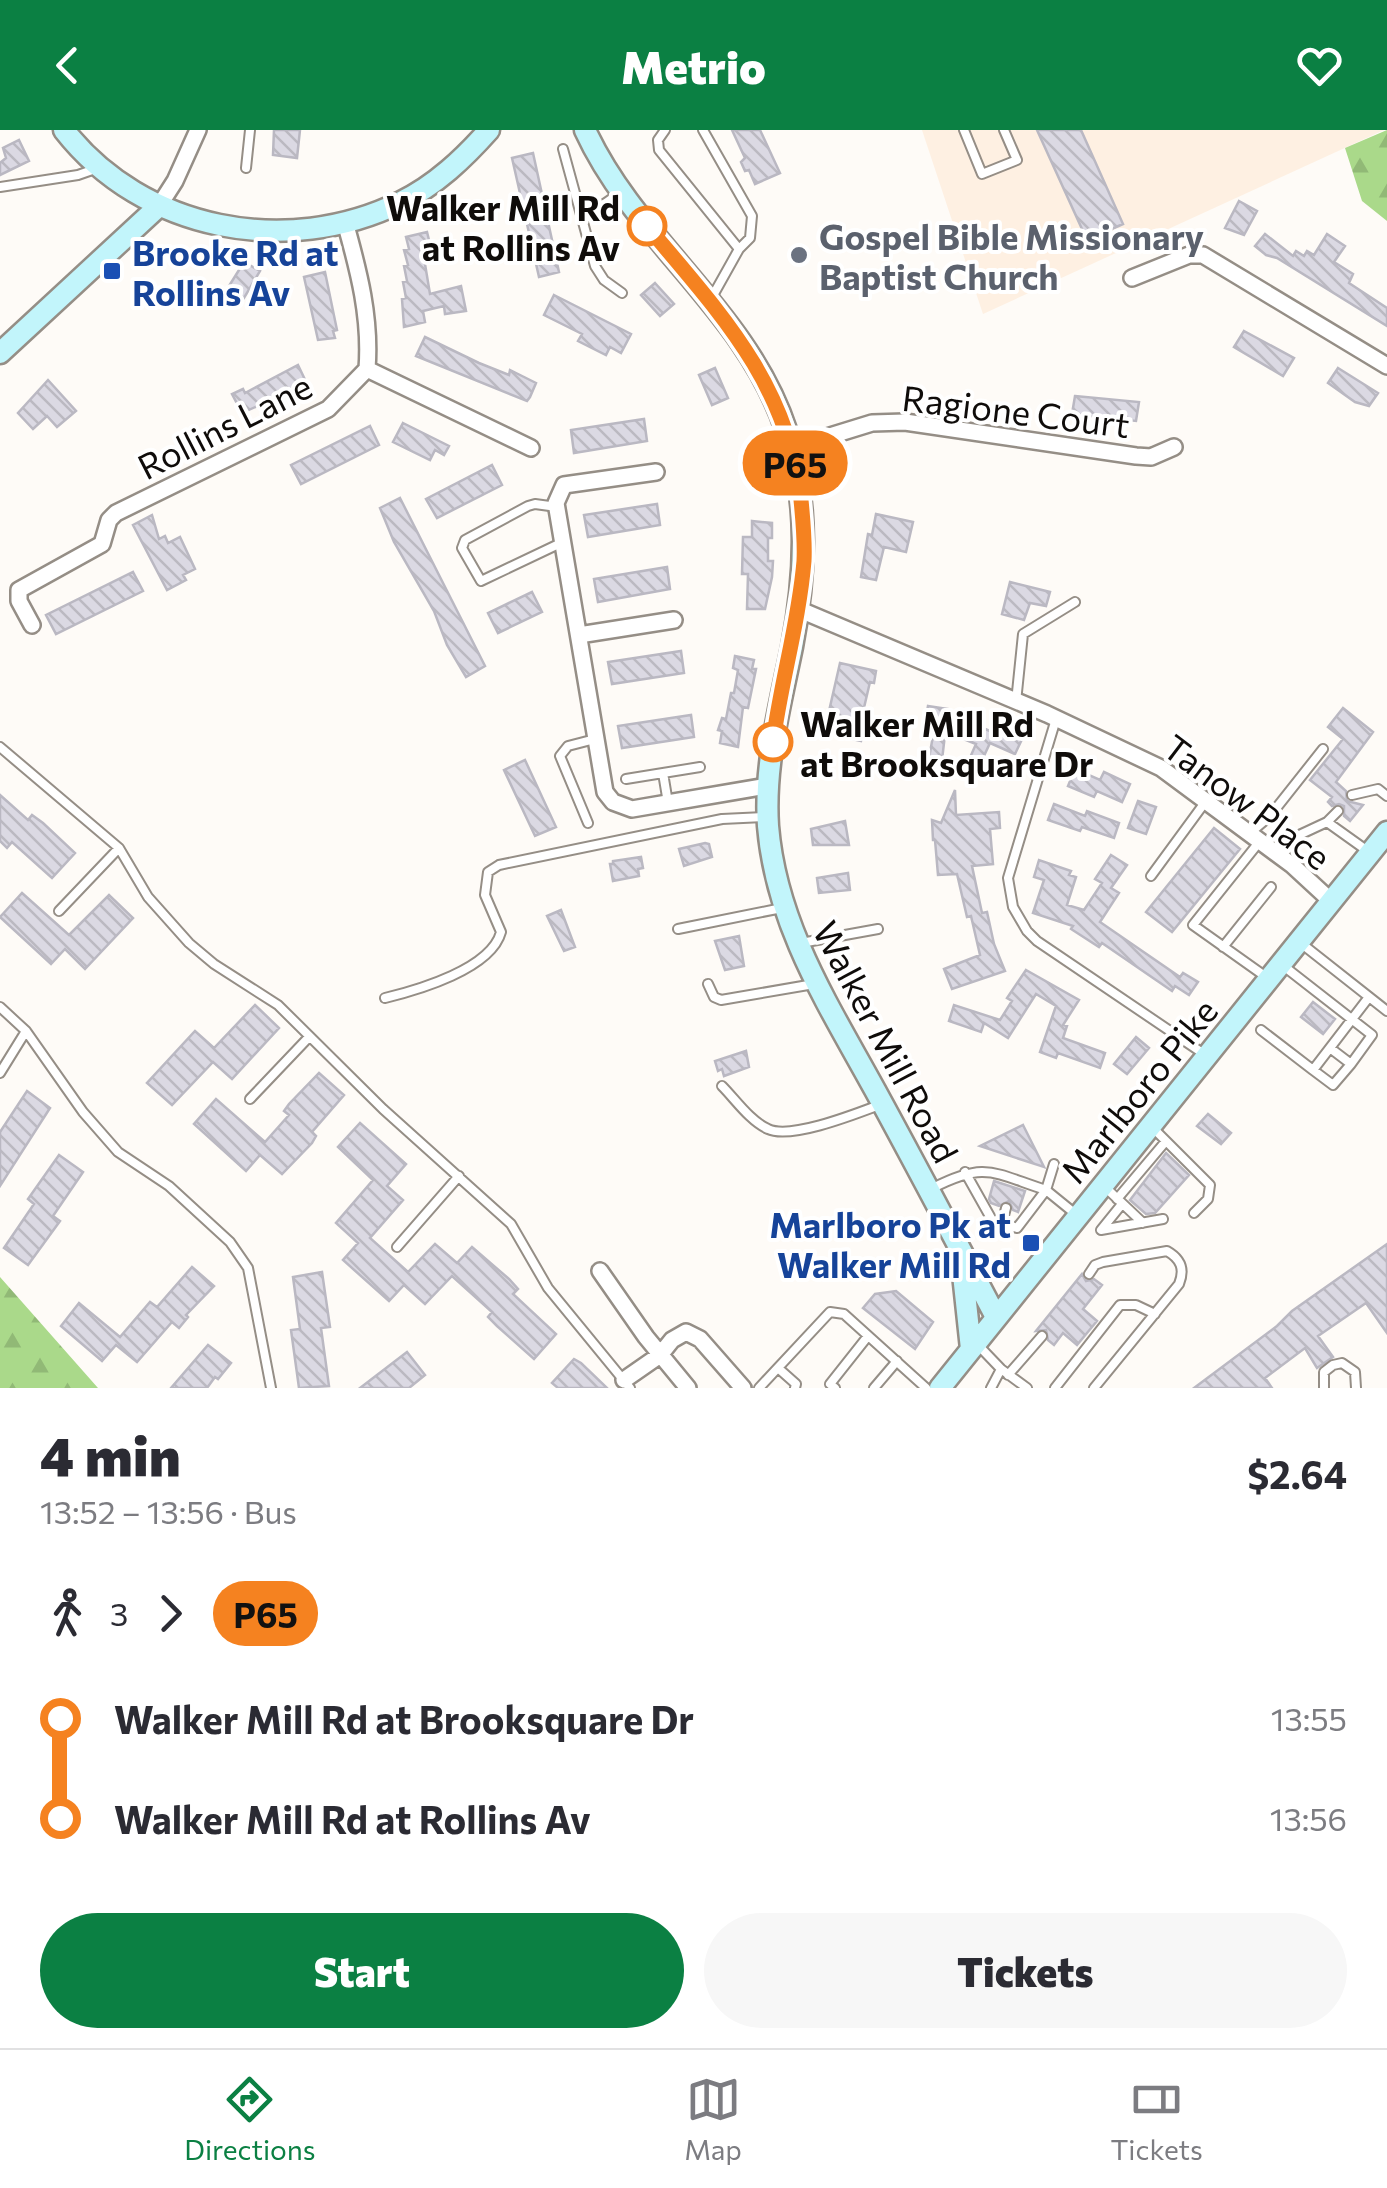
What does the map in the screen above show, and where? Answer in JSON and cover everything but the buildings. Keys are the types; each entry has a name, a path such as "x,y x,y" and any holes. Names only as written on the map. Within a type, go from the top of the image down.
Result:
{"street":[{"path":"64,130 98,168 158,206 190,219 240,229 289,231 345,222 402,201 428,186 490,130"},
{"path":"0,353 158,206 175,181 198,130"},
{"name":"Walker Mill Road","path":"585,130 620,192 710,299 756,362 791,448 804,537 798,608 767,786 783,908 816,984 996,1318"},
{"path":"345,222 366,310 367,370 531,448"},
{"path":"1132,278 1190,255 1203,255 1387,366"},
{"name":"Rollins Lane","path":"32,625 19,601 19,590 102,544 116,513 328,409 367,370"},
{"name":"Ragione Court","path":"791,448 872,423 905,422 1136,456 1151,456 1174,447"},
{"path":"656,472 564,485 556,505 602,784 613,802 632,809 767,786"},
{"name":"Tanow Place","path":"798,608 1162,768 1281,857 1331,901"},
{"path":"578,635 674,620"},
{"name":"Marlboro Pike","path":"940,1388 1078,1216 1114,1197 1207,1056 1387,832"},
{"path":"960,1248 973,1346"},
{"path":"600,1271 688,1388"},
{"path":"627,1384 672,1340 686,1332 700,1339 743,1388"}],"lane":[{"path":"246,168 250,130"},
{"path":"665,130 658,140 659,150 739,249"},
{"path":"703,130 752,216 750,238 739,249 710,299"},
{"path":"964,130 982,174 1016,160 1004,130"},
{"path":"564,149 599,274 622,293"},
{"path":"0,187 78,175 98,168"},
{"path":"584,218 620,192"},
{"path":"556,505 528,506 465,540 462,548 480,581 563,542"},
{"path":"1016,702 1023,634 1074,602"},
{"path":"1056,719 1009,869 1012,907 1037,941 1207,1056"},
{"path":"588,824 560,756 568,746 595,740"},
{"path":"0,747 120,848 148,897 189,943 278,1005 383,1110 511,1224 548,1288 627,1384"},
{"path":"1262,1030 1333,1085 1372,1035 1193,925 1323,749"},
{"path":"626,778 700,766"},
{"path":"662,773 668,803"},
{"path":"1352,795 1378,789 1387,796"},
{"path":"1152,876 1206,801"},
{"path":"1281,857 1296,836 1328,822 1338,811"},
{"path":"385,998 424,988 460,972 497,944 501,932 484,887 488,872 498,866 722,819 768,816"},
{"path":"1328,822 1370,853"},
{"path":"58,911 120,848"},
{"path":"1223,946 1271,887"},
{"path":"678,929 783,908"},
{"path":"797,944 878,928"},
{"path":"1299,941 1387,1011"},
{"path":"708,984 721,1000 816,984"},
{"path":"1313,1070 1369,997"},
{"path":"0,1007 26,1031 83,1112 118,1152 182,1197 230,1242 248,1268 272,1388"},
{"path":"0,1073 26,1031"},
{"path":"250,1099 310,1036"},
{"path":"1330,1048 1351,1064"},
{"path":"722,1086 759,1123 778,1132 882,1104"},
{"path":"1159,1134 1210,1185 1208,1199 1194,1213"},
{"path":"965,1172 992,1220 1017,1228 1046,1190 1054,1164"},
{"path":"929,1190 965,1172 985,1171 1015,1184 1046,1190 1078,1216"},
{"path":"396,1246 459,1176"},
{"path":"1142,1223 1114,1197 1101,1230 1163,1220"},
{"path":"1002,1223 1006,1208"},
{"path":"1089,1274 1095,1265 1104,1262 1167,1251 1178,1257 1183,1273 1180,1284 1094,1388"},
{"path":"1055,1388 1114,1311 1126,1303 1155,1314"},
{"path":"759,1388 830,1312 844,1314 926,1388"},
{"path":"834,1388 830,1384 868,1336"},
{"path":"990,1388 1042,1336"},
{"path":"973,1346 1027,1388"},
{"path":"874,1388 896,1361"},
{"path":"1324,1388 1324,1372 1342,1363 1356,1372 1356,1388"},
{"path":"778,1368 796,1384 795,1388"}],"shaded area":[{"path":"922,130 1384,130 983,314"}],"green space":[{"path":"1387,130 1387,221 1362,201 1345,148"},
{"path":"0,1277 98,1388 0,1388"}],"bus line":[{"name":"P65","path":"647,226 720,311 756,362 786,428 793,454 804,559 773,742"}],"place":[{"name":"Walker Mill Rd at Rollins Av","path":"647,226"},
{"name":"Gospel Bible Missionary Baptist Church","path":"799,255"},
{"name":"Brooke Rd at Rollins Av","path":"112,271"},
{"name":"Walker Mill Rd at Brooksquare Dr","path":"773,742"},
{"name":"Marlboro Pk at Walker Mill Rd","path":"1031,1243"}]}
